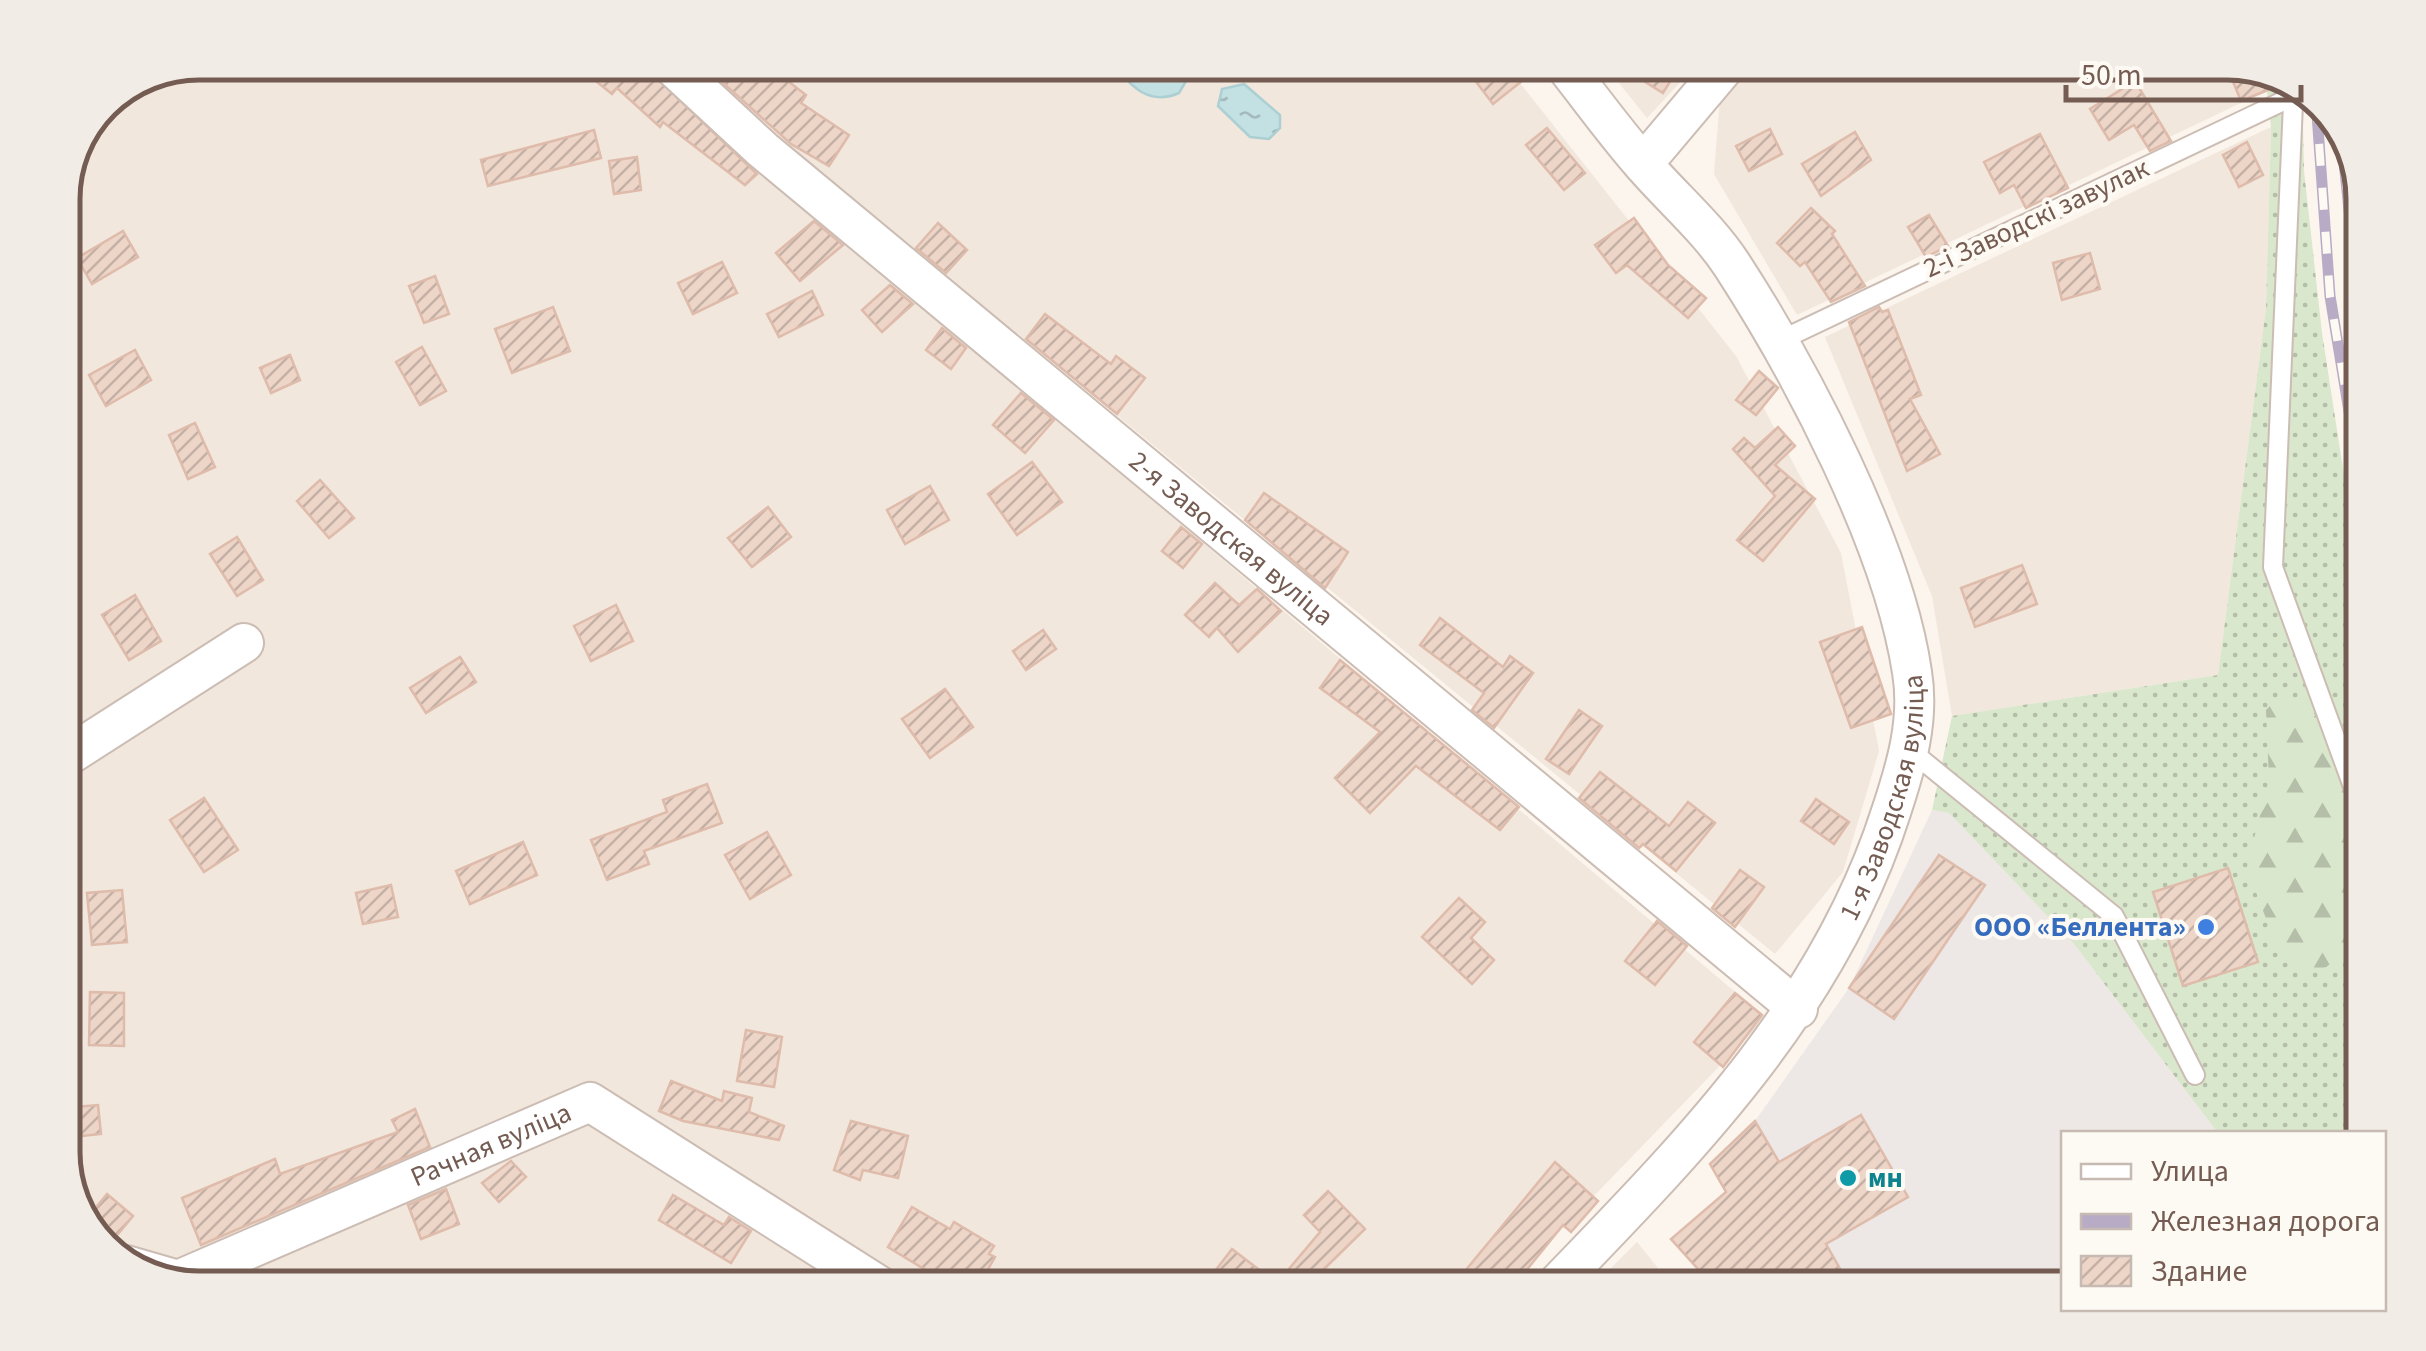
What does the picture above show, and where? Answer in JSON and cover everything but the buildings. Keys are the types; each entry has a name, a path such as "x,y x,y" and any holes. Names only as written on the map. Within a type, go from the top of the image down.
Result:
{"street":[{"name":"2-я Заводская вуліца","path":"687,80 763,150 1798,1009"},
{"name":"1-я Заводская вуліца","path":"1570,1271 1688,1149 1798,1009 1870,879 1911,751 1913,673 1884,570 1852,484 1732,264 1690,212 1642,164 1576,80"},
{"path":"1642,164 1714,80"},
{"path":"80,749 244,643"},
{"name":"Рачная вуліца","path":"206,1271 590,1102 857,1271"}],"lane":[{"name":"2-і Заводскі завулак","path":"1776,343 2283,94"},
{"path":"2294,101 2273,568 2346,765"},
{"path":"1911,751 2114,916 2196,1075"}],"shaded area":[{"path":"654,80 1766,1018 1521,1271 199,1271 146,1259 121,1241 100,1218 86,1190 80,1160 80,191 89,154 100,133 133,100 176,82"},
{"path":"715,80 1517,80 1736,356 1841,553 1879,751 1843,872 1775,954 839,188"},
{"path":"1617,80 1682,80 1647,118"},
{"path":"1737,80 2227,80 2258,84 2268,90 1797,315 1714,174 1720,98"},
{"path":"2271,127 2266,308 2218,675 1952,716 1932,596 1825,337"},
{"path":"1932,810 1949,813 2074,944 2216,1131 2061,1131 2061,1271 1775,1271 1710,1164 1755,1121 1849,988"},
{"path":"1637,1242 1660,1271 1608,1271"}],"green space":[{"path":"2267,87 2302,108 2304,171 2322,333 2346,488 2346,1131 2216,1131 2074,944 1949,813 1932,810 1952,716 2218,675 2266,308 2271,127"},
{"path":"2282,694 2309,704 2346,797 2346,948 2312,973 2281,958 2251,879 2250,854 2269,780 2266,710"}],"water":[{"path":"1126,80 1187,80 1179,93 1168,97 1140,91"},
{"path":"1244,84 1280,115 1280,128 1269,139 1250,137 1218,106 1222,89"}],"railway":[{"path":"2318,123 2330,296 2346,393"}],"place":[{"name":"ООО «Беллента»","path":"2206,927"},
{"name":"мн","path":"1848,1178"}]}
